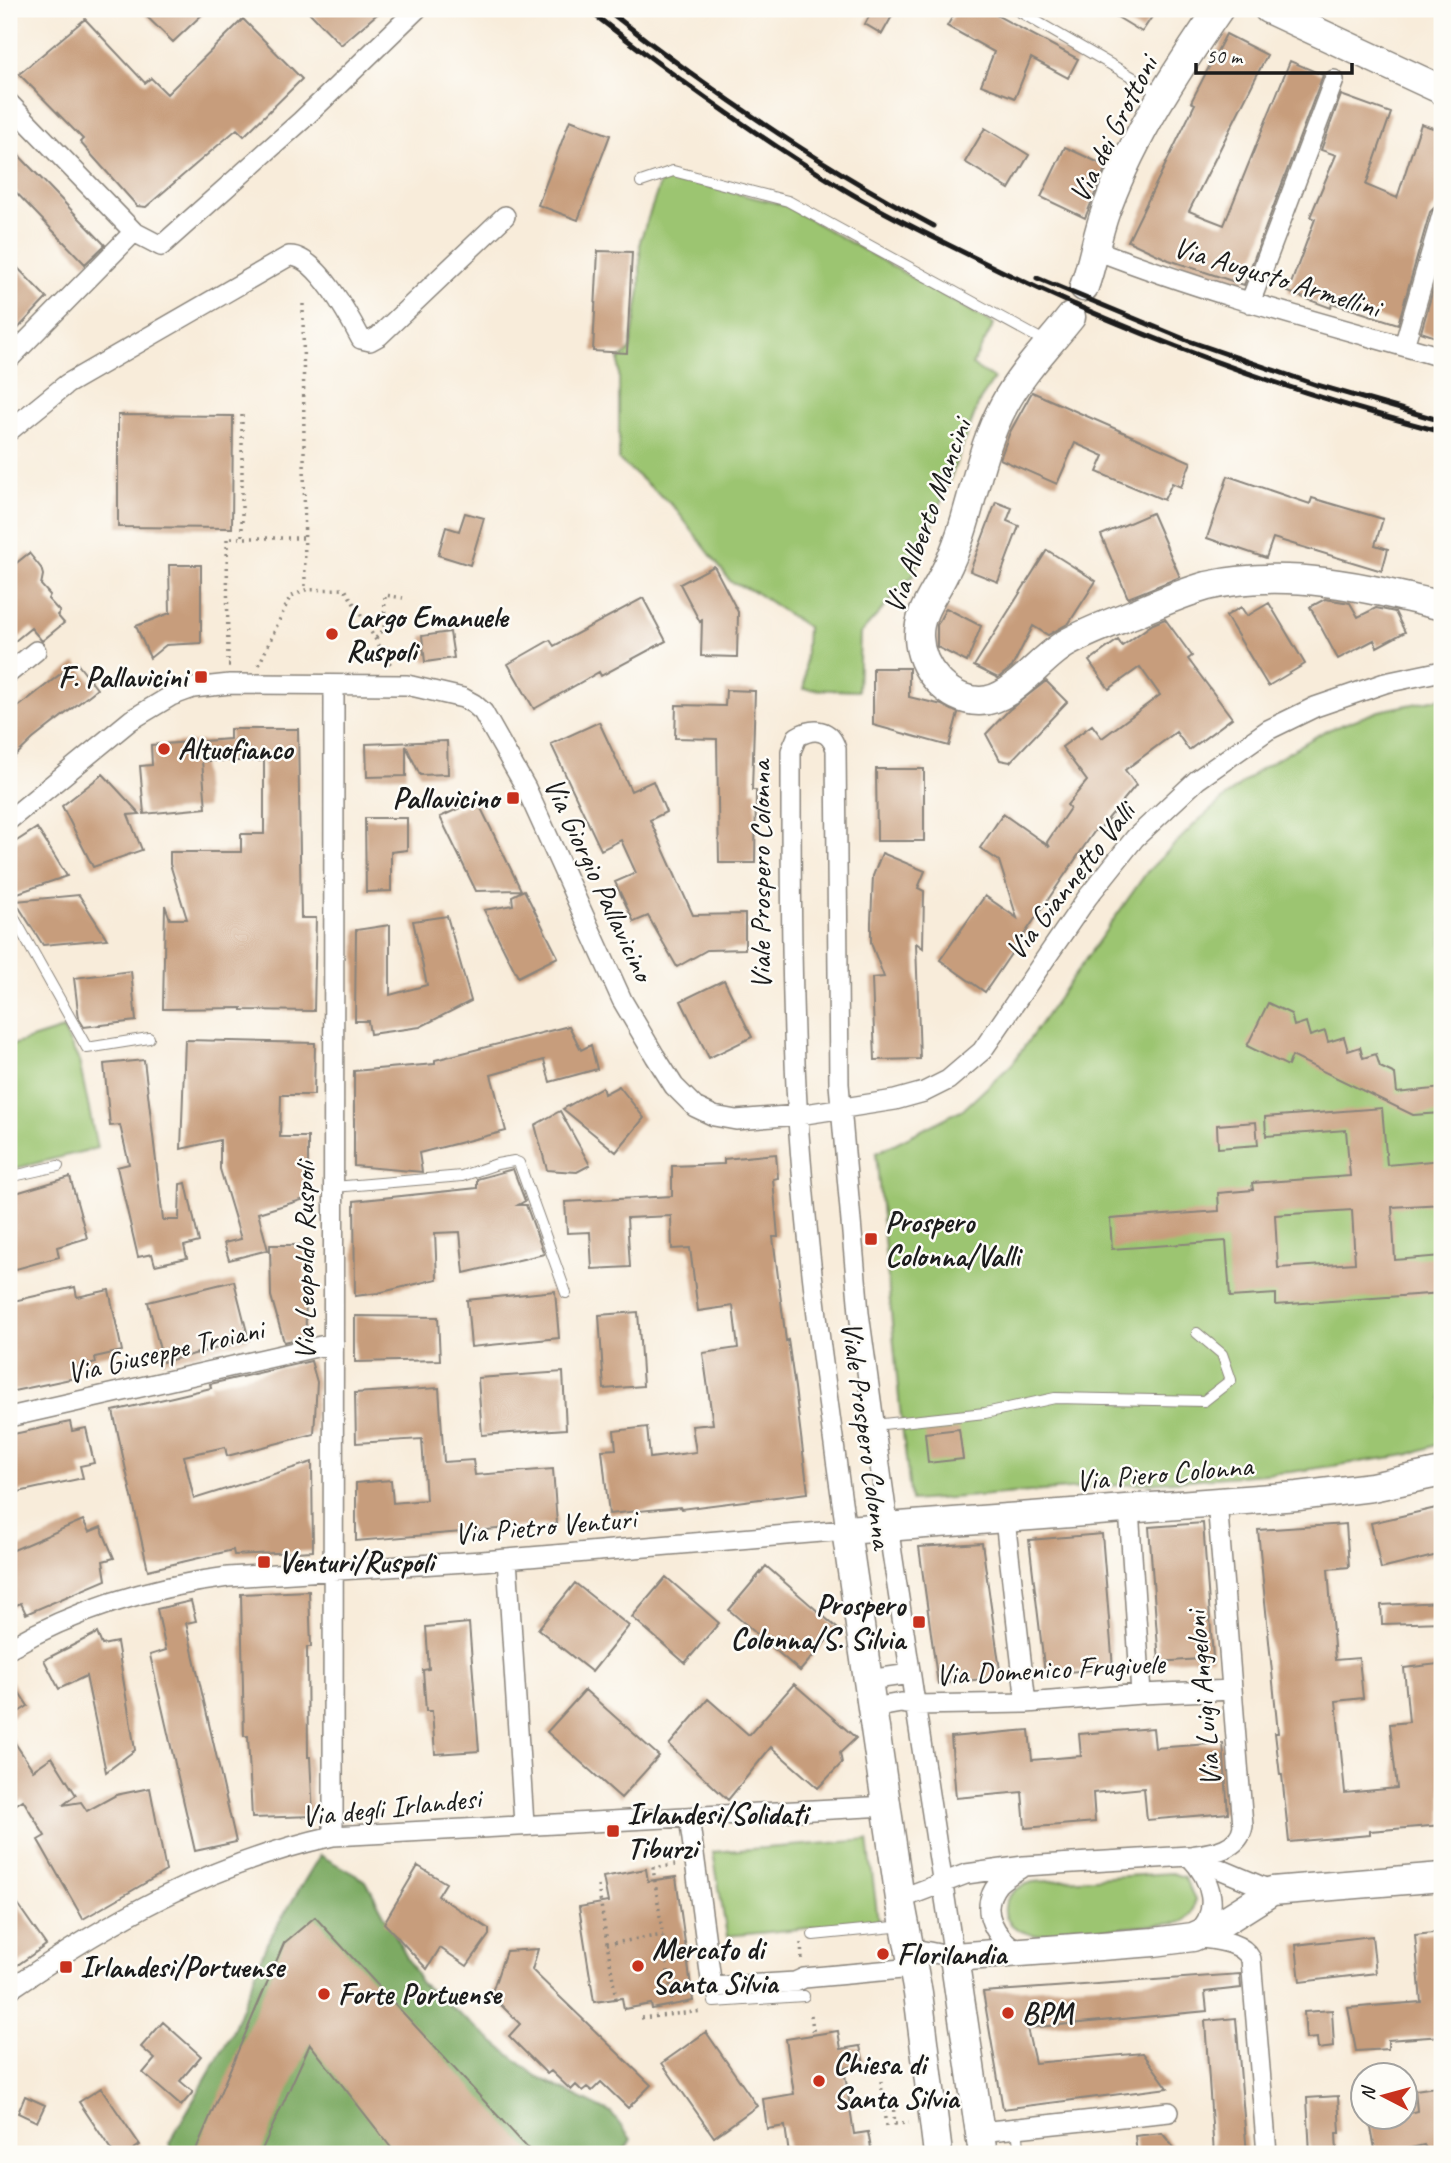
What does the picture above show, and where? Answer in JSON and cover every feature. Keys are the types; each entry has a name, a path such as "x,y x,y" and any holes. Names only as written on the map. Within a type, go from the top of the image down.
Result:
{"street":[{"path":"9,103 134,232 161,246 301,121 417,9"},
{"name":"Via dei Grottoni","path":"1084,287 1112,194 1164,95 1219,9"},
{"path":"1268,9 1442,90"},
{"path":"1250,303 1334,80"},
{"path":"1404,346 1442,215"},
{"path":"9,431 77,377 289,256 300,257 337,294 362,339 370,341 379,336 505,216"},
{"path":"9,359 134,232"},
{"name":"Via Augusto Armellini","path":"1096,250 1250,303 1442,357"},
{"path":"1049,344 1071,317"},
{"name":"Via Alberto Mancini","path":"1049,344 1013,390 998,417 980,465 950,563 922,614 919,636 922,655 931,673 948,690 974,700 995,698 1012,688 1053,652 1073,639 1168,599 1222,583 1271,579 1329,581 1442,606"},
{"path":"9,673 36,651"},
{"name":"Via Giannetto Valli","path":"799,1115 895,1100 924,1092 948,1080 969,1064 995,1033 1087,898 1135,838 1188,788 1223,760 1283,722 1331,701 1385,683 1442,671"},
{"name":"Via Giorgio Pallavicino","path":"9,820 117,731 170,696 193,688 250,684 407,685 463,698 483,712 526,788 622,1000 674,1086 695,1107 714,1116 736,1120 799,1115"},
{"name":"Via Leopoldo Ruspoli","path":"333,1836 334,685"},
{"name":"Viale Prospero Colonna","path":"938,2154 817,1321 799,1115 792,933 791,751 797,737 811,730 829,735 836,749 841,1109 859,1313 873,1425 954,1956"},
{"name":"Via Giuseppe Troiani","path":"9,1417 334,1343"},
{"name":"Via Piero Colonna","path":"846,1530 1005,1520 1348,1491 1442,1472"},
{"name":"Via Luigi Angeloni","path":"1189,1856 1226,1847 1239,1838 1242,1832 1217,1501"},
{"path":"1129,1509 1141,1694"},
{"path":"1005,1520 1026,1703"},
{"name":"Via Pietro Venturi","path":"9,1648 42,1629 72,1617 159,1588 228,1577 507,1559 846,1530"},
{"path":"507,1559 524,1824"},
{"path":"868,1679 910,1674"},
{"name":"Via Domenico Frugiuele","path":"873,1707 901,1703 915,1706 1026,1703 1232,1690"},
{"name":"Via degli Irlandesi","path":"9,1990 98,1931 172,1892 242,1861 333,1836 887,1806"},
{"path":"689,1817 707,1994 795,1982 907,1935 943,1881 966,1874 1024,1866 1189,1856 1272,1891"},
{"path":"1189,1856 1203,1873 1211,1893 1209,1917 1205,1926 1193,1937"},
{"path":"1020,1952 998,1936 991,1923 989,1909 997,1886 1024,1866"},
{"path":"907,1935 954,1956 1154,1942 1193,1937 1215,1927 1272,1891 1442,1877"},
{"path":"1193,1937 1233,1944 1245,1951 1251,1959 1267,2154"},
{"path":"954,1956 981,2143 1017,2129 1168,2112"}],"lane":[{"path":"1015,9 1164,95"},
{"path":"641,182 673,171 789,201 1049,344"},
{"path":"9,909 87,1048 149,1038"},
{"path":"334,1187 461,1176 497,1164 516,1161 566,1293"},
{"path":"9,1177 58,1166"},
{"path":"873,1425 985,1413 1055,1398 1203,1401 1231,1380 1222,1353 1197,1333"},
{"path":"813,1935 907,1935"},
{"path":"707,1994 714,2002 804,1996"},
{"path":"1017,2129 1020,2154"}],"path":[{"path":"303,304 305,590"},
{"path":"242,415 242,538"},
{"path":"239,665 228,665 228,538 304,538"},
{"path":"250,684 290,597 305,590 345,589 392,667"},
{"path":"376,638 384,629 385,595 403,598"},
{"path":"672,2000 653,1868 695,1863"},
{"path":"598,1886 616,1999"},
{"path":"800,1933 802,1966"},
{"path":"607,1944 663,1935"},
{"path":"641,2018 705,2011 707,1994"},
{"path":"811,2015 814,2035"},
{"path":"881,2081 886,2126"},
{"path":"892,2096 895,2124 933,2119"},
{"path":"883,2104 893,2103"}],"green space":[{"path":"663,175 784,205 994,324 972,365 994,379 980,400 913,576 860,634 858,691 804,689 807,627 755,592 731,582 674,507 619,460 619,360 630,350 640,290 640,241"},
{"path":"1442,698 1442,1443 1407,1455 1291,1472 911,1501 876,1153 965,1108 1012,1064 1147,872 1198,821 1259,770 1325,731 1379,711"},
{"path":"63,1029 79,1061 97,1148 9,1170 9,1046"},
{"path":"868,1840 878,1921 727,1936 713,1852"},
{"path":"320,1855 366,1881 420,1982 536,2076 611,2113 631,2139 623,2154 173,2154 169,2143 231,2035 267,1943"},
{"path":"1171,1873 1184,1877 1195,1899 1191,1914 1179,1923 1035,1935 1012,1925 1005,1910 1012,1894 1033,1882"}],"building":[{"path":"139,9 208,9 173,42"},
{"path":"306,9 383,9 341,45"},
{"path":"873,9 896,9 882,34 865,24"},
{"path":"957,9 985,9 1078,59 1068,78 1031,58 1015,98 981,85 994,52 947,26"},
{"path":"1104,9 1157,9 1142,32"},
{"path":"85,19 145,83 151,78 167,94 243,19 302,79 244,136 237,129 146,207 137,206 80,142 83,139 19,74"},
{"path":"1226,34 1267,55 1189,211 1224,225 1290,61 1323,75 1244,285 1169,260 1128,241 1195,104 1191,102"},
{"path":"1341,95 1391,113 1366,185 1397,198 1421,124 1442,131 1442,190 1438,204 1430,212 1398,324 1332,303 1331,308 1288,292 1315,219 1310,217 1336,155 1321,150"},
{"path":"570,120 610,135 578,220 538,205"},
{"path":"985,128 1029,155 1009,189 965,162"},
{"path":"9,145 105,245 85,264 9,185"},
{"path":"1065,147 1106,166 1085,218 1041,197"},
{"path":"598,251 632,252 627,353 593,351"},
{"path":"1442,258 1442,339 1421,332"},
{"path":"9,259 47,298 9,338"},
{"path":"1032,392 1191,462 1181,487 1172,483 1164,500 1097,472 1104,456 1075,443 1057,484 1000,459 1010,432"},
{"path":"118,415 233,416 232,528 118,527"},
{"path":"1228,476 1310,504 1312,498 1383,519 1375,545 1388,549 1382,571 1273,538 1266,558 1207,538"},
{"path":"996,502 1012,508 1007,521 1019,526 998,582 970,571"},
{"path":"465,513 484,518 470,565 438,555 446,527 459,531"},
{"path":"1152,513 1180,577 1128,598 1101,535"},
{"path":"1047,550 1096,581 1069,623 1048,635 1033,626 1012,667 998,678 974,666"},
{"path":"29,553 41,568 41,585 50,595 48,599 60,612 57,615 64,623 42,641 31,628 9,646 9,569"},
{"path":"169,565 201,565 201,643 166,645 150,658 136,626 170,613"},
{"path":"714,566 738,612 737,657 701,656 702,620 700,622 680,584"},
{"path":"643,598 666,641 601,676 599,672 534,709 508,664 550,640 554,646"},
{"path":"1325,599 1350,603 1358,617 1376,608 1395,612 1405,632 1377,647 1374,640 1338,659 1310,607"},
{"path":"1269,603 1305,664 1268,686 1226,616 1241,607 1247,616"},
{"path":"946,608 981,626 967,662 937,647 937,625"},
{"path":"1165,619 1192,656 1188,659 1232,718 1189,750 1176,732 1125,770 1136,785 1098,831 1096,829 985,992 940,960 985,896 1017,918 999,861 980,848 1003,814 1050,847 1047,842 1070,808 1067,805 1087,781 1062,747 1092,725 1102,738 1160,695 1140,667 1109,689 1089,661 1118,640 1122,646 1153,624"},
{"path":"450,632 454,658 425,662 422,636"},
{"path":"76,662 97,689 33,739 9,762 9,714"},
{"path":"873,668 909,668 909,697 942,705 958,713 949,746 873,725"},
{"path":"1046,681 1067,702 1010,762 1000,760 986,734 1009,710"},
{"path":"726,690 755,691 752,790 756,790 755,863 719,863 717,739 675,738 676,705 725,706"},
{"path":"599,722 631,791 653,781 666,812 650,820 693,915 745,914 745,949 707,950 677,967 648,916 634,922 615,882 636,873 621,840 601,850 551,744"},
{"path":"230,729 298,729 301,918 316,918 314,1011 163,1009 165,905 170,919 187,919 170,864 170,852 241,852 241,834 264,834 264,761 202,761 206,808 144,814 140,766 152,765 151,745 230,739"},
{"path":"447,741 448,774 420,775 406,746 406,776 367,777 366,744"},
{"path":"876,769 924,769 924,841 877,841"},
{"path":"103,774 140,814 128,815 142,850 93,867 62,806"},
{"path":"477,800 521,890 476,891 440,817"},
{"path":"365,818 407,818 407,850 391,852 391,891 366,892"},
{"path":"37,828 67,876 9,896 9,846"},
{"path":"882,853 925,871 918,888 924,891 923,948 916,943 920,1059 875,1060 872,978 884,977 871,943 871,922 873,876"},
{"path":"524,890 558,957 518,977 484,910 513,905 512,896"},
{"path":"79,895 107,939 43,945 15,901"},
{"path":"447,916 471,1001 420,1027 370,1034 368,1021 355,1021 356,930 390,925 390,995 427,985 413,921"},
{"path":"131,971 136,1021 84,1027 79,1019 74,978"},
{"path":"724,980 752,1037 709,1058 681,1001"},
{"path":"1268,1003 1291,1014 1294,1026 1306,1022 1310,1036 1325,1031 1328,1042 1344,1037 1348,1051 1360,1047 1363,1058 1376,1054 1380,1067 1395,1074 1397,1093 1442,1088 1442,1113 1413,1115 1292,1056 1288,1066 1247,1046"},
{"path":"569,1026 581,1050 591,1045 597,1069 550,1082 544,1060 491,1075 506,1131 419,1153 422,1172 354,1166 354,1071 435,1064 435,1060"},
{"path":"185,1040 315,1043 314,1095 281,1095 280,1137 308,1137 308,1198 258,1213 268,1250 229,1260 224,1243 241,1239 220,1169 220,1140 181,1149"},
{"path":"144,1060 163,1220 179,1220 180,1184 186,1183 199,1242 184,1246 187,1258 155,1265 152,1254 138,1257 117,1167 129,1164 120,1125 110,1126 104,1064"},
{"path":"619,1086 644,1118 616,1152 563,1109 602,1087 604,1094"},
{"path":"1382,1108 1387,1165 1442,1160 1442,1204 1392,1207 1395,1260 1442,1256 1442,1293 1276,1305 1276,1294 1230,1297 1226,1241 1112,1249 1110,1219 1219,1211 1218,1193 1253,1190 1252,1183 1350,1176 1346,1130 1266,1136 1265,1117","holes":["1352,1210 1355,1263 1278,1268 1275,1215"]},
{"path":"560,1111 590,1165 577,1172 547,1170 535,1125"},
{"path":"1256,1122 1258,1145 1218,1148 1217,1125"},
{"path":"776,1154 778,1178 773,1179 778,1237 773,1237 808,1493 681,1509 609,1514 602,1450 616,1449 614,1431 647,1427 650,1458 696,1452 692,1426 713,1424 703,1353 738,1348 733,1306 698,1311 690,1248 672,1249 671,1216 627,1218 630,1267 592,1269 590,1232 567,1233 565,1202 672,1196 672,1166 724,1164 724,1159"},
{"path":"513,1169 525,1201 518,1205 526,1205 544,1254 464,1273 460,1232 435,1233 437,1279 355,1296 354,1201 477,1188 477,1179"},
{"path":"70,1177 87,1238 57,1247 59,1257 9,1271 9,1195"},
{"path":"270,1245 305,1245 306,1337 284,1342 271,1296"},
{"path":"234,1281 249,1340 163,1362 148,1302"},
{"path":"75,1287 77,1297 109,1290 122,1351 95,1357 96,1363 73,1369 75,1378 9,1392 9,1302"},
{"path":"555,1291 559,1338 471,1347 467,1300"},
{"path":"638,1312 643,1386 604,1389 599,1315"},
{"path":"355,1316 438,1317 440,1360 355,1362"},
{"path":"311,1361 317,1382 314,1434 227,1456 225,1447 184,1456 194,1499 312,1462 313,1551 234,1555 233,1550 148,1570 113,1411 211,1388 210,1384"},
{"path":"563,1372 566,1429 482,1435 478,1378"},
{"path":"439,1388 444,1462 473,1460 475,1475 553,1469 557,1524 356,1541 356,1483 391,1480 393,1503 426,1500 422,1439 356,1443 355,1393"},
{"path":"70,1422 72,1431 86,1428 94,1463 80,1466 83,1478 9,1494 9,1435"},
{"path":"959,1429 963,1459 928,1463 925,1433"},
{"path":"1436,1508 1442,1536 1442,1554 1381,1569 1371,1523"},
{"path":"83,1520 89,1532 101,1527 114,1558 103,1561 106,1580 26,1614 21,1603 9,1608 9,1552"},
{"path":"1203,1523 1213,1658 1159,1662 1149,1527"},
{"path":"1346,1524 1349,1567 1328,1569 1335,1660 1359,1658 1363,1698 1336,1701 1345,1793 1397,1788 1390,1724 1409,1722 1404,1668 1438,1664 1442,1700 1442,1752 1439,1752 1442,1825 1289,1842 1275,1733 1278,1733 1258,1530"},
{"path":"1102,1534 1113,1668 1045,1674 1029,1540"},
{"path":"982,1543 1001,1677 938,1684 919,1547"},
{"path":"766,1566 837,1628 800,1671 729,1610"},
{"path":"666,1577 719,1623 685,1663 632,1617"},
{"path":"575,1583 629,1626 592,1672 538,1629"},
{"path":"309,1591 311,1647 307,1647 308,1757 313,1816 252,1818 248,1736 244,1736 241,1594"},
{"path":"191,1601 196,1621 186,1623 236,1842 195,1851 150,1655 166,1650 157,1609"},
{"path":"1442,1602 1442,1622 1382,1624 1381,1605"},
{"path":"469,1623 479,1751 435,1754 432,1711 426,1711 423,1670 429,1669 426,1627"},
{"path":"97,1633 102,1645 117,1642 135,1750 106,1772 86,1676 59,1689 44,1660"},
{"path":"9,1677 28,1706 9,1718"},
{"path":"794,1684 856,1738 840,1753 842,1763 818,1788 771,1747 728,1800 669,1745 708,1699 749,1735"},
{"path":"585,1690 659,1756 621,1798 547,1732"},
{"path":"1153,1728 1155,1748 1223,1743 1228,1813 1147,1820 1144,1788 1093,1793 1095,1822 1025,1828 1022,1792 956,1798 951,1737 1029,1730 1032,1760 1081,1756 1079,1734"},
{"path":"9,1734 33,1770 52,1757 76,1795 63,1805 81,1802 87,1811 116,1795 150,1788 166,1871 83,1919 38,1840 45,1836 23,1800 9,1809"},
{"path":"418,1866 446,1883 438,1896 489,1929 489,1935 467,1966 440,1948 427,1969 384,1923"},
{"name":"Mercato di Santa Silvia","path":"646,1869 648,1881 676,1877 693,2001 652,2009 651,2004 624,2009 622,1998 594,2002 579,1907 608,1902 603,1877"},
{"path":"9,1892 46,1945 9,1971"},
{"name":"Forte Portuense","path":"315,1917 533,2154 396,2154 310,2044 260,2154 194,2154 284,1943"},
{"path":"1442,1932 1442,2036 1388,2040 1388,2049 1356,2051 1348,2008 1421,2002 1415,1935"},
{"path":"1372,1936 1376,1973 1300,1982 1296,1945"},
{"path":"538,1949 532,1970 651,2085 628,2108 601,2082 592,2091 587,2087 582,2091 576,2085 571,2090 551,2071 547,2074 509,2036 520,2024 491,1995 506,1951"},
{"path":"1240,1974 1241,1988 1205,1992 1207,2011 1027,2028 1035,2063 1143,2053 1168,2088 1003,2109 983,1992"},
{"path":"1332,2010 1334,2047 1318,2049 1317,2038 1306,2039 1304,2012"},
{"path":"1236,2018 1247,2154 1214,2154 1205,2021"},
{"path":"163,2022 201,2056 180,2081 193,2092 181,2106 143,2073 155,2059 141,2047"},
{"name":"Chiesa di Santa Silvia","path":"838,2031 841,2049 860,2046 864,2065 844,2068 854,2134 868,2132 872,2154 789,2154 785,2126 767,2129 763,2099 794,2094 786,2039"},
{"path":"706,2032 757,2106 714,2137 662,2063"},
{"path":"1442,2086 1442,2154 1429,2154 1424,2145 1376,2154 1372,2132 1420,2132 1420,2089"},
{"path":"101,2088 140,2145 126,2154 114,2154 79,2102"},
{"path":"25,2096 45,2105 37,2122 18,2113"},
{"path":"1338,2096 1340,2133 1336,2133 1337,2154 1310,2154 1307,2098"},
{"path":"1162,2133 1179,2154 1137,2154 1135,2136"}],"railway":[{"path":"587,9 776,146 874,207 973,257 1087,310 1203,357 1321,397 1442,432"},
{"path":"606,9 765,125 934,226"},
{"path":"1037,278 1189,341 1317,385 1442,421"}],"place":[{"name":"Largo Emanuele Ruspoli","path":"332,634"},
{"name":"F. Pallavicini","path":"201,677"},
{"name":"Altuofianco","path":"164,749"},
{"name":"Pallavicino","path":"513,798"},
{"name":"Prospero Colonna/Valli","path":"871,1239"},
{"name":"Venturi/Ruspoli","path":"264,1562"},
{"name":"Prospero Colonna/S. Silvia","path":"919,1622"},
{"name":"Irlandesi/Solidati Tiburzi","path":"613,1831"},
{"name":"Florilandia","path":"883,1954"},
{"name":"Mercato di Santa Silvia","path":"638,1966"},
{"name":"Irlandesi/Portuense","path":"66,1967"},
{"name":"Forte Portuense","path":"324,1994"},
{"name":"BPM","path":"1008,2013"},
{"name":"Chiesa di Santa Silvia","path":"819,2081"}]}
